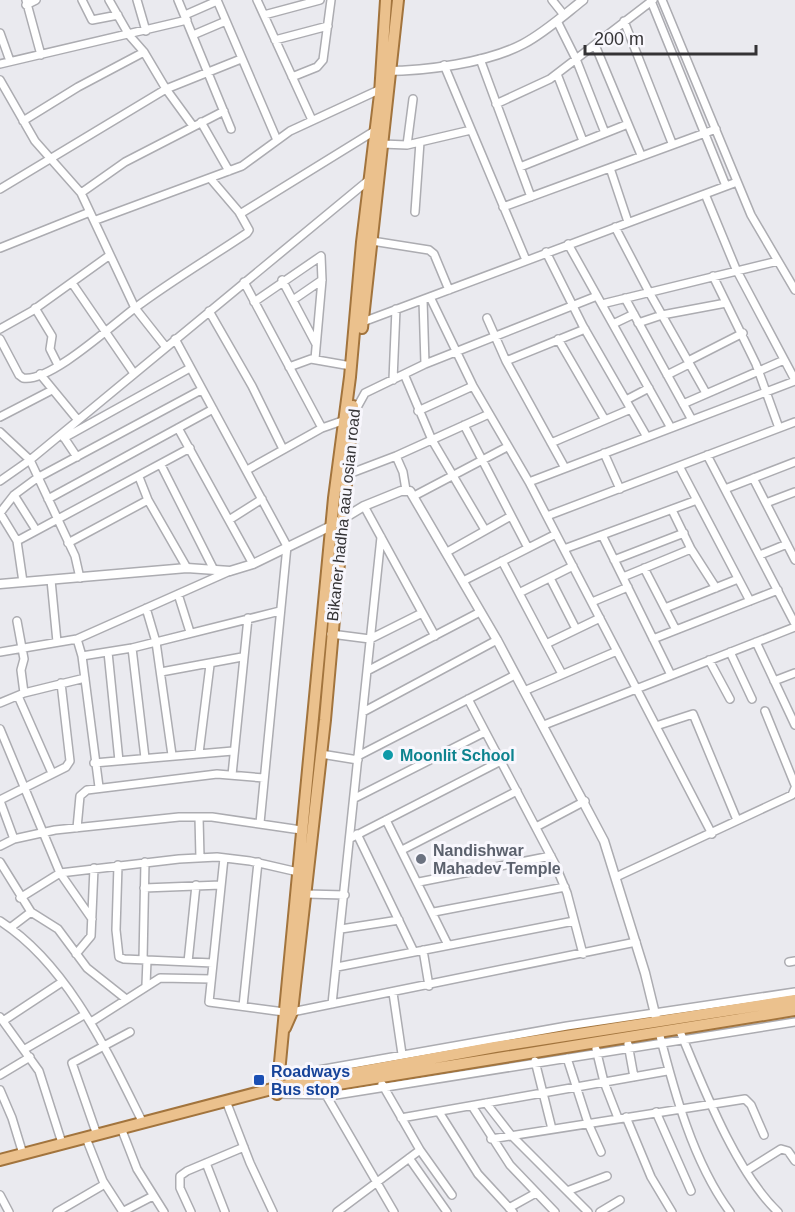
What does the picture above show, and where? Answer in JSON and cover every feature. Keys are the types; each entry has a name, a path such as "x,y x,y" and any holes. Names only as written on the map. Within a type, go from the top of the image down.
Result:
{"main road":[{"name":"Bikaner hadha aau osian road","path":"386,0 391,17"},
{"name":"Bikaner hadha aau osian road","path":"281,1089 285,1028 306,894 321,754 346,475 351,366 372,241 376,130 384,88 391,17 398,0"},
{"name":"Bikaner hadha aau osian road","path":"288,1012 301,830 331,526 348,418 374,179 382,144 384,88"},
{"path":"0,1166 228,1106 281,1089 381,1082 533,1052 627,1037 658,1028 794,999"},
{"path":"0,1160 142,1121 281,1089 495,1047 658,1028 679,1029 794,999"}],"street":[{"path":"36,0 26,2 41,55"},
{"path":"82,0 92,20 118,15"},
{"path":"109,0 129,35 144,52 166,89 197,124 229,171"},
{"path":"137,0 146,31"},
{"path":"178,0 231,129"},
{"path":"0,64 146,31 186,17 217,0 277,140"},
{"path":"258,0 312,120"},
{"path":"264,15 302,2 320,0"},
{"path":"292,77 321,64 331,0"},
{"path":"552,0 605,133"},
{"path":"386,71 480,59 523,44 583,0"},
{"path":"662,0 732,184 774,261 795,290"},
{"path":"496,104 557,74 652,1 711,130 732,184"},
{"path":"193,34 226,21"},
{"path":"624,21 672,143"},
{"path":"275,40 328,26"},
{"path":"0,33 10,61"},
{"path":"595,45 642,155"},
{"path":"23,121 78,87 144,52"},
{"path":"0,189 166,89 241,59"},
{"path":"480,59 531,197"},
{"path":"444,65 526,260"},
{"path":"557,74 584,141"},
{"path":"0,80 35,141 53,158 81,193 96,220 135,308 165,346"},
{"path":"96,220 229,171 256,157 277,140 312,120 384,88"},
{"path":"407,145 412,99"},
{"path":"81,193 124,162 224,111"},
{"path":"520,166 628,124"},
{"path":"240,214 376,130"},
{"path":"382,144 407,145 471,130"},
{"path":"503,207 711,130"},
{"path":"415,212 420,142"},
{"path":"610,168 628,222"},
{"path":"0,339 19,375 27,379 40,374 58,365 105,333 135,308 247,233 249,230 240,214 210,178"},
{"path":"63,436 77,418 374,179"},
{"path":"359,323 732,184"},
{"path":"529,482 795,380 736,269 705,194"},
{"path":"0,248 90,212"},
{"path":"615,227 706,393"},
{"path":"372,241 429,250 434,254 449,290"},
{"path":"568,244 672,428"},
{"path":"546,252 585,329 647,437"},
{"path":"0,329 35,308 110,255"},
{"path":"254,302 319,256 323,260 315,359"},
{"path":"602,304 774,261"},
{"path":"712,276 743,333 779,428"},
{"path":"282,280 316,345"},
{"path":"292,300 322,280"},
{"path":"244,282 322,428"},
{"path":"72,283 133,372"},
{"path":"247,470 322,428 348,418 365,393 425,364 597,296"},
{"path":"427,298 473,386 529,482 712,834"},
{"path":"425,364 427,298"},
{"path":"625,298 692,420"},
{"path":"638,323 662,315 726,303"},
{"path":"35,308 52,336 50,349 58,365"},
{"path":"393,380 396,309"},
{"path":"209,310 252,386 283,449"},
{"path":"613,324 634,315"},
{"path":"487,318 506,361 565,468"},
{"path":"506,361 585,329"},
{"path":"667,375 743,333"},
{"path":"175,339 287,546 260,823"},
{"path":"558,339 605,420"},
{"path":"288,367 315,359 351,366"},
{"path":"683,404 784,360"},
{"path":"0,481 63,436 190,369"},
{"path":"40,374 77,418"},
{"path":"404,374 432,440 485,530"},
{"path":"418,411 473,386"},
{"path":"626,400 649,388"},
{"path":"0,417 52,390"},
{"path":"23,582 17,541 0,513 14,495 37,478 201,390"},
{"path":"48,499 213,409"},
{"path":"551,443 631,409"},
{"path":"346,475 396,456 489,414"},
{"path":"547,516 795,422"},
{"path":"464,425 528,548"},
{"path":"178,428 253,564"},
{"path":"0,432 30,460 68,543 80,578"},
{"path":"63,436 77,457"},
{"path":"414,496 507,447"},
{"path":"17,541 190,448"},
{"path":"604,453 620,489"},
{"path":"544,725 795,626 707,455"},
{"path":"396,456 403,472 406,490 414,496 497,640 585,801 604,841 636,942 667,1071 707,1172 730,1212"},
{"path":"725,489 795,462"},
{"path":"161,465 213,568"},
{"path":"679,466 750,601"},
{"path":"138,477 148,500 187,568"},
{"path":"753,478 795,559"},
{"path":"0,652 77,639 230,571 253,564 331,526 364,506 406,490"},
{"path":"766,503 795,492"},
{"path":"14,495 36,530"},
{"path":"230,520 262,499"},
{"path":"68,543 148,500"},
{"path":"564,549 697,500"},
{"path":"364,506 435,636"},
{"path":"672,510 691,549 716,588"},
{"path":"447,552 511,516"},
{"path":"614,560 684,533"},
{"path":"462,581 556,534"},
{"path":"602,535 671,675"},
{"path":"332,1004 354,836 358,758 381,537"},
{"path":"760,555 787,544"},
{"path":"623,577 691,549"},
{"path":"502,561 562,674"},
{"path":"519,593 573,566"},
{"path":"0,584 187,568 213,568 230,571"},
{"path":"644,568 676,630"},
{"path":"550,578 576,629"},
{"path":"665,608 738,579"},
{"path":"51,580 57,642"},
{"path":"592,602 628,587"},
{"path":"653,639 778,590"},
{"path":"178,594 190,632"},
{"path":"146,608 156,642 172,755"},
{"path":"82,656 132,648 280,611"},
{"path":"367,671 480,612"},
{"path":"331,634 370,639 422,613"},
{"path":"232,776 242,657 248,618"},
{"path":"546,644 600,618"},
{"path":"17,621 22,648 21,694 52,774"},
{"path":"77,639 82,656 94,763 99,787"},
{"path":"363,712 497,640"},
{"path":"756,642 795,725"},
{"path":"132,648 145,758"},
{"path":"524,691 617,651"},
{"path":"108,652 119,761"},
{"path":"730,652 752,699"},
{"path":"161,672 210,665 242,657"},
{"path":"709,660 730,699"},
{"path":"199,753 210,665"},
{"path":"774,681 795,673"},
{"path":"321,754 358,758 515,675"},
{"path":"0,703 21,694 85,678"},
{"path":"14,839 0,801 66,767 71,756 63,717 61,683"},
{"path":"468,699 565,887 583,954"},
{"path":"616,877 792,795 795,786 765,711"},
{"path":"656,726 693,714 737,820"},
{"path":"0,729 41,833 60,873 92,919"},
{"path":"355,798 485,732"},
{"path":"94,763 233,751"},
{"path":"354,836 501,762"},
{"path":"77,828 80,796 87,790 217,774 264,778"},
{"path":"402,850 517,791"},
{"path":"536,827 585,801"},
{"path":"0,846 14,839 41,833 200,817 301,830"},
{"path":"200,817 200,858"},
{"path":"386,820 434,912 448,945"},
{"path":"354,836 414,952"},
{"path":"418,882 551,856"},
{"path":"224,858 209,1002 288,1012 429,986 636,942"},
{"path":"20,897 60,873 144,862 224,858 258,862 298,872"},
{"path":"0,862 3,878 31,912 58,930 87,968 126,999"},
{"path":"144,862 146,985"},
{"path":"243,1006 258,862"},
{"path":"118,865 116,930 119,957 213,963"},
{"path":"76,954 91,936 94,868"},
{"path":"188,962 196,885"},
{"path":"144,888 221,885"},
{"path":"434,912 565,887"},
{"path":"306,894 345,895"},
{"path":"10,928 31,912"},
{"path":"341,929 399,920"},
{"path":"0,921 36,950 91,1022 142,1121"},
{"path":"336,967 574,921"},
{"path":"423,950 429,986"},
{"path":"91,1022 160,978 211,980"},
{"path":"62,982 1,1019 39,1071 62,1143"},
{"path":"393,993 402,1054"},
{"path":"25,1049 84,1015"},
{"path":"281,1089 298,1076 313,1071 402,1054 658,1028 684,1040 795,1022"},
{"path":"281,1089 326,1095 381,1082 536,1063 629,1048 658,1028"},
{"path":"679,1029 746,1171 778,1212"},
{"path":"97,1134 72,1063 130,1032"},
{"path":"627,1037 634,1077"},
{"path":"595,1042 604,1082 618,1118"},
{"path":"533,1052 552,1129"},
{"path":"0,1075 30,1057"},
{"path":"567,1058 575,1088 601,1152"},
{"path":"401,1118 667,1071"},
{"path":"381,1082 420,1150 452,1195"},
{"path":"0,1090 12,1118 23,1154"},
{"path":"326,1095 394,1212"},
{"path":"491,1139 745,1099 751,1105 764,1135"},
{"path":"486,1103 511,1135 588,1212"},
{"path":"228,1106 273,1212"},
{"path":"472,1106 491,1139 510,1165 555,1212"},
{"path":"439,1112 478,1174 511,1210 536,1193"},
{"path":"656,1112 691,1191"},
{"path":"626,1117 668,1211"},
{"path":"123,1134 137,1169 164,1212"},
{"path":"88,1143 105,1184 123,1212 153,1196"},
{"path":"191,1212 179,1181 187,1171 244,1147"},
{"path":"746,1171 781,1149 788,1150 795,1160"},
{"path":"342,1210 420,1150"},
{"path":"409,1158 447,1212"},
{"path":"206,1163 225,1212"},
{"path":"567,1191 607,1176"},
{"path":"57,1212 105,1184"},
{"path":"0,1195 9,1212"},
{"path":"600,1212 620,1200"}],"place":[{"name":"Moonlit School","path":"388,755"},
{"name":"Nandishwar Mahadev Temple","path":"421,859"},
{"name":"Roadways Bus stop","path":"259,1080"}]}
